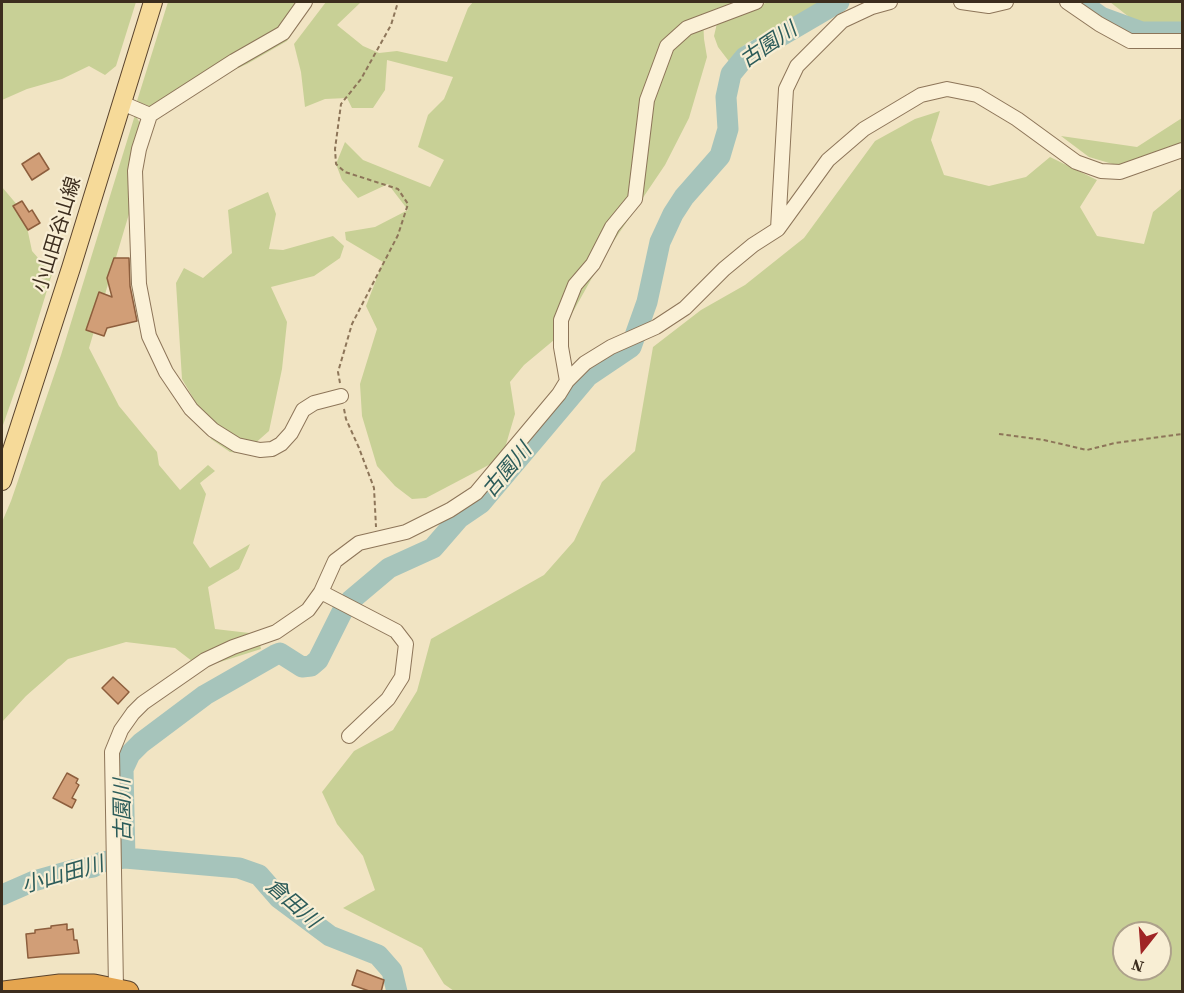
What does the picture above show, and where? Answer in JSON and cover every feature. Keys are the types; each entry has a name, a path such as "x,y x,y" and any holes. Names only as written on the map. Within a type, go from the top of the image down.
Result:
{"highway":[{"path":"7,991 60,985 122,990"}],"main road":[{"name":"小山田谷山線","path":"2,481 72,268 153,2"}],"street":[{"path":"305,2 283,33 234,61 150,115 139,149 135,171 139,284 149,336 166,372 191,409 213,430 237,445 260,450 272,449 281,444 291,433 303,410 314,403 341,396"},
{"path":"567,381 561,348 561,320 575,285 593,264 612,227 635,199 647,100 667,46 687,28 756,2"},
{"path":"778,229 786,88 797,66 842,21 872,7 890,2"},
{"path":"961,2 989,6 1006,2"},
{"path":"1067,2 1099,24 1130,41 1182,41"},
{"path":"122,990 113,849 112,752 121,730 133,713 143,703 205,660 233,647 276,632 308,610 321,592 335,561 359,543 406,532 457,506 476,493 559,394 567,381 585,363 611,347 656,327 685,308 723,269 778,229 828,160 864,129 921,95 947,89 978,95 1017,119 1076,162 1101,171 1120,172 1182,150"},
{"path":"122,103 150,115"},
{"path":"321,592 396,631 406,644 402,677 388,699 349,736"}],"path":[{"path":"376,539 374,488 346,419 338,372 352,324 398,235 408,204 398,189 345,172 336,164 335,149 341,104 361,79 391,25 398,2"},
{"path":"999,434 1044,440 1087,450 1116,443 1182,434"}],"green space":[{"path":"2,2 136,2 116,66 105,75 89,66 62,79 27,89 2,100"},
{"path":"168,2 313,2 287,41 247,64 151,107 137,101"},
{"path":"326,2 370,2 360,3 337,25 363,46 379,53 397,51 447,62 468,8 473,2 736,2 703,18 707,57 689,118 665,165 607,251 560,335 524,365 510,382 515,414 502,458 426,498 412,499 395,486 377,466 362,416 360,384 377,329 366,306 383,262 346,240 345,232 375,227 408,210 388,184 358,198 342,180 336,164 345,142 363,160 430,187 444,160 418,147 428,115 444,99 453,77 387,60 385,90 373,108 352,108 347,98 325,99 305,107 301,72 294,44"},
{"path":"769,2 851,2 748,42 736,52 731,64 718,47 714,36 718,19"},
{"path":"1110,2 1182,2 1182,26 1138,24"},
{"path":"940,111 931,140 944,175 989,186 1026,177 1050,157 1097,180 1080,207 1097,236 1144,244 1153,212 1182,188 1182,991 454,991 444,984 422,948 343,908 375,890 363,856 337,824 322,792 354,751 393,730 417,691 431,639 544,575 574,541 602,482 635,451 653,347 701,310 745,285 804,238 875,141 915,119"},
{"path":"135,115 140,123 137,187 89,348 119,406 157,452 159,465 180,490 208,465 215,471 200,483 206,494 193,543 210,568 250,544 239,569 208,587 215,629 258,634 261,649 201,668 175,648 126,642 68,659 26,696 2,722 2,522 61,355"},
{"path":"1182,118 1182,154 1116,165 1089,157 1061,136 1137,147"},
{"path":"2,187 24,213 32,251 52,274 2,428"},
{"path":"268,192 276,214 269,249 283,250 333,236 344,246 340,258 314,276 271,287 287,322 282,369 269,431 244,453 230,452 211,439 203,415 182,379 176,283 184,268 203,278 232,253 228,210"}],"building":[{"path":"39,153 49,169 32,180 22,164"},
{"path":"22,201 29,212 32,210 40,223 28,230 13,206"},
{"path":"114,258 129,258 130,286 137,321 107,328 104,336 86,330 99,292 112,297 107,278"},
{"path":"113,677 129,692 118,704 102,688"},
{"path":"67,773 78,779 76,783 79,785 72,798 76,800 72,808 53,798"},
{"path":"67,924 67,930 73,929 79,953 28,958 26,934 51,928 51,926"},
{"path":"357,970 384,980 381,992 372,992 352,985"}],"waterway":[{"name":"古園川","path":"125,858 123,769 130,754 141,743 205,695 275,655 280,653 302,667 311,666 318,660 342,612 351,600 389,568 433,548 459,518 481,503 588,376 631,347 647,302 660,242 673,214 684,197 720,156 728,129 726,97 731,74 745,57 839,2"},
{"name":"古園川","path":"1080,2 1101,17 1142,32 1182,32"},
{"name":"倉田川","path":"2,895 34,881 125,858 239,868 259,875 279,898 330,936 378,955 392,971 397,992"}],"water label":[{"name":"小山田川","path":"63,876"}]}
